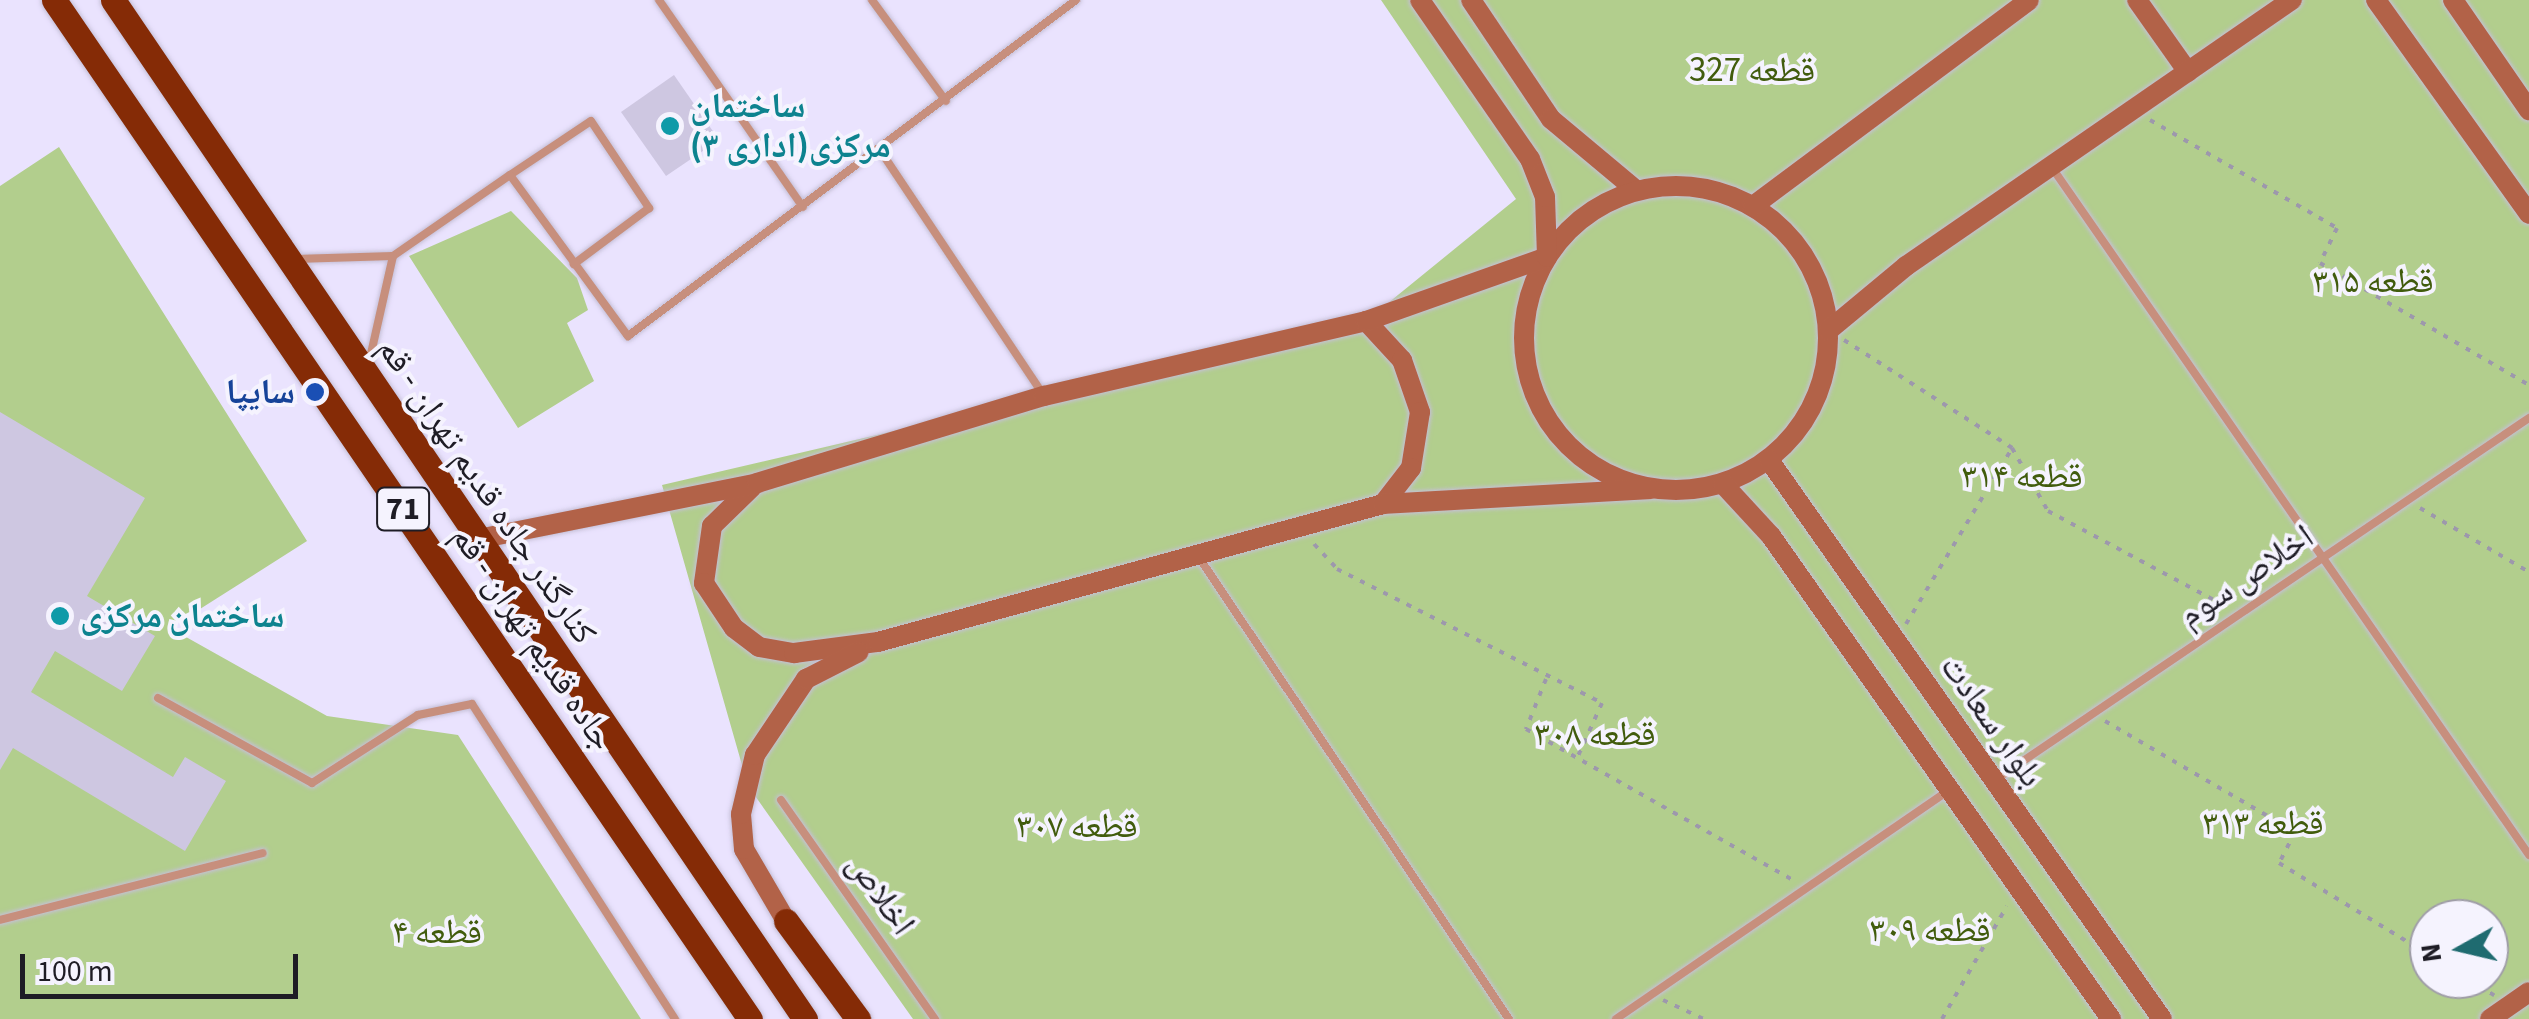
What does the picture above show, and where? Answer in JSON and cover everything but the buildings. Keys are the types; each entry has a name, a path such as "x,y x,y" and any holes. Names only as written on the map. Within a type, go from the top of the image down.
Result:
{"highway":[{"name":"جاده قدیم تهران - قم","path":"54,0 750,1019"},
{"name":"کنارگذر جاده قدیم تهران - قم","path":"113,0 805,1019"},
{"path":"786,921 858,1019"}],"street":[{"path":"1420,0 1530,160 1545,197 1547,257"},
{"path":"1472,0 1552,119 1636,190"},
{"path":"1753,206 2029,0"},
{"path":"2137,0 2188,72"},
{"path":"1828,330 2052,166 2292,0"},
{"path":"2376,0 2529,214"},
{"path":"2453,0 2529,110"},
{"path":"758,483 712,526 704,583 716,609 759,647 810,652 878,642 1383,504 1652,489 1723,484 1769,460 1802,424 1823,379 1828,330 1806,258 1753,206 1716,190 1636,190 1599,206 1547,257 1528,303 1525,353 1538,401 1565,442 1604,473 1652,489"},
{"path":"478,539 758,483 1044,396 1366,321 1547,257"},
{"path":"1366,321 1402,360 1420,412 1411,468 1383,504"},
{"name":"بلوار سعادت","path":"1769,460 2162,1019"},
{"path":"1723,484 1772,536 2112,1019"},
{"path":"786,921 744,849 741,814 755,755 806,679 878,642"},
{"path":"2490,1019 2529,992"}],"lane":[{"path":"660,0 804,207"},
{"path":"872,0 946,101"},
{"path":"510,175 628,336 1076,0"},
{"path":"286,260 393,256 591,121 649,208 574,264"},
{"path":"880,150 1044,396"},
{"path":"2052,166 2529,855"},
{"path":"366,376 393,256"},
{"name":"اخلاص سوم","path":"1994,780 2529,418"},
{"path":"1198,555 1510,1019"},
{"path":"158,698 312,784 418,715 472,704 675,1019"},
{"path":"1616,1019 1950,790"},
{"name":"اخلاص","path":"782,800 935,1019"},
{"path":"0,920 263,854"}],"path":[{"path":"2132,110 2337,228 2320,263 2529,385"},
{"path":"1828,330 2012,448 2048,512 2240,614"},
{"path":"1896,641 2012,448"},
{"path":"2408,500 2529,572"},
{"path":"1298,528 1337,569 1546,679 1602,703 1577,758"},
{"path":"1546,679 1526,729 1806,888"},
{"path":"2092,713 2295,832 2279,863 2409,943"},
{"path":"1942,1019 2016,884"},
{"path":"1649,996 1704,1019"},
{"path":"2500,999 2510,1005"}],"green space":[{"path":"1381,0 2529,0 2529,1019 913,1019 748,786 662,485 1366,321 1516,199"},
{"name":"قطعه ۴","path":"59,147 307,541 170,628 327,716 458,735 641,1019 0,1019 0,186"},
{"path":"511,211 577,278 588,310 567,323 594,381 518,428 409,256"}],"place":[{"name":"ساختمان مرکزی(اداری ۳)","path":"670,126"},
{"name":"سایپا","path":"315,392"},
{"name":"ساختمان مرکزی","path":"60,616"}],"park label":[{"name":"قطعه 327","path":"1752,70"},
{"name":"قطعه ۳۱۵","path":"2373,281"},
{"name":"قطعه ۳۱۴","path":"2022,476"},
{"name":"قطعه ۳۰۸","path":"1595,734"},
{"name":"قطعه ۳۱۳","path":"2263,823"},
{"name":"قطعه ۳۰۷","path":"1077,826"},
{"name":"قطعه ۳۰۹","path":"1930,930"}]}
